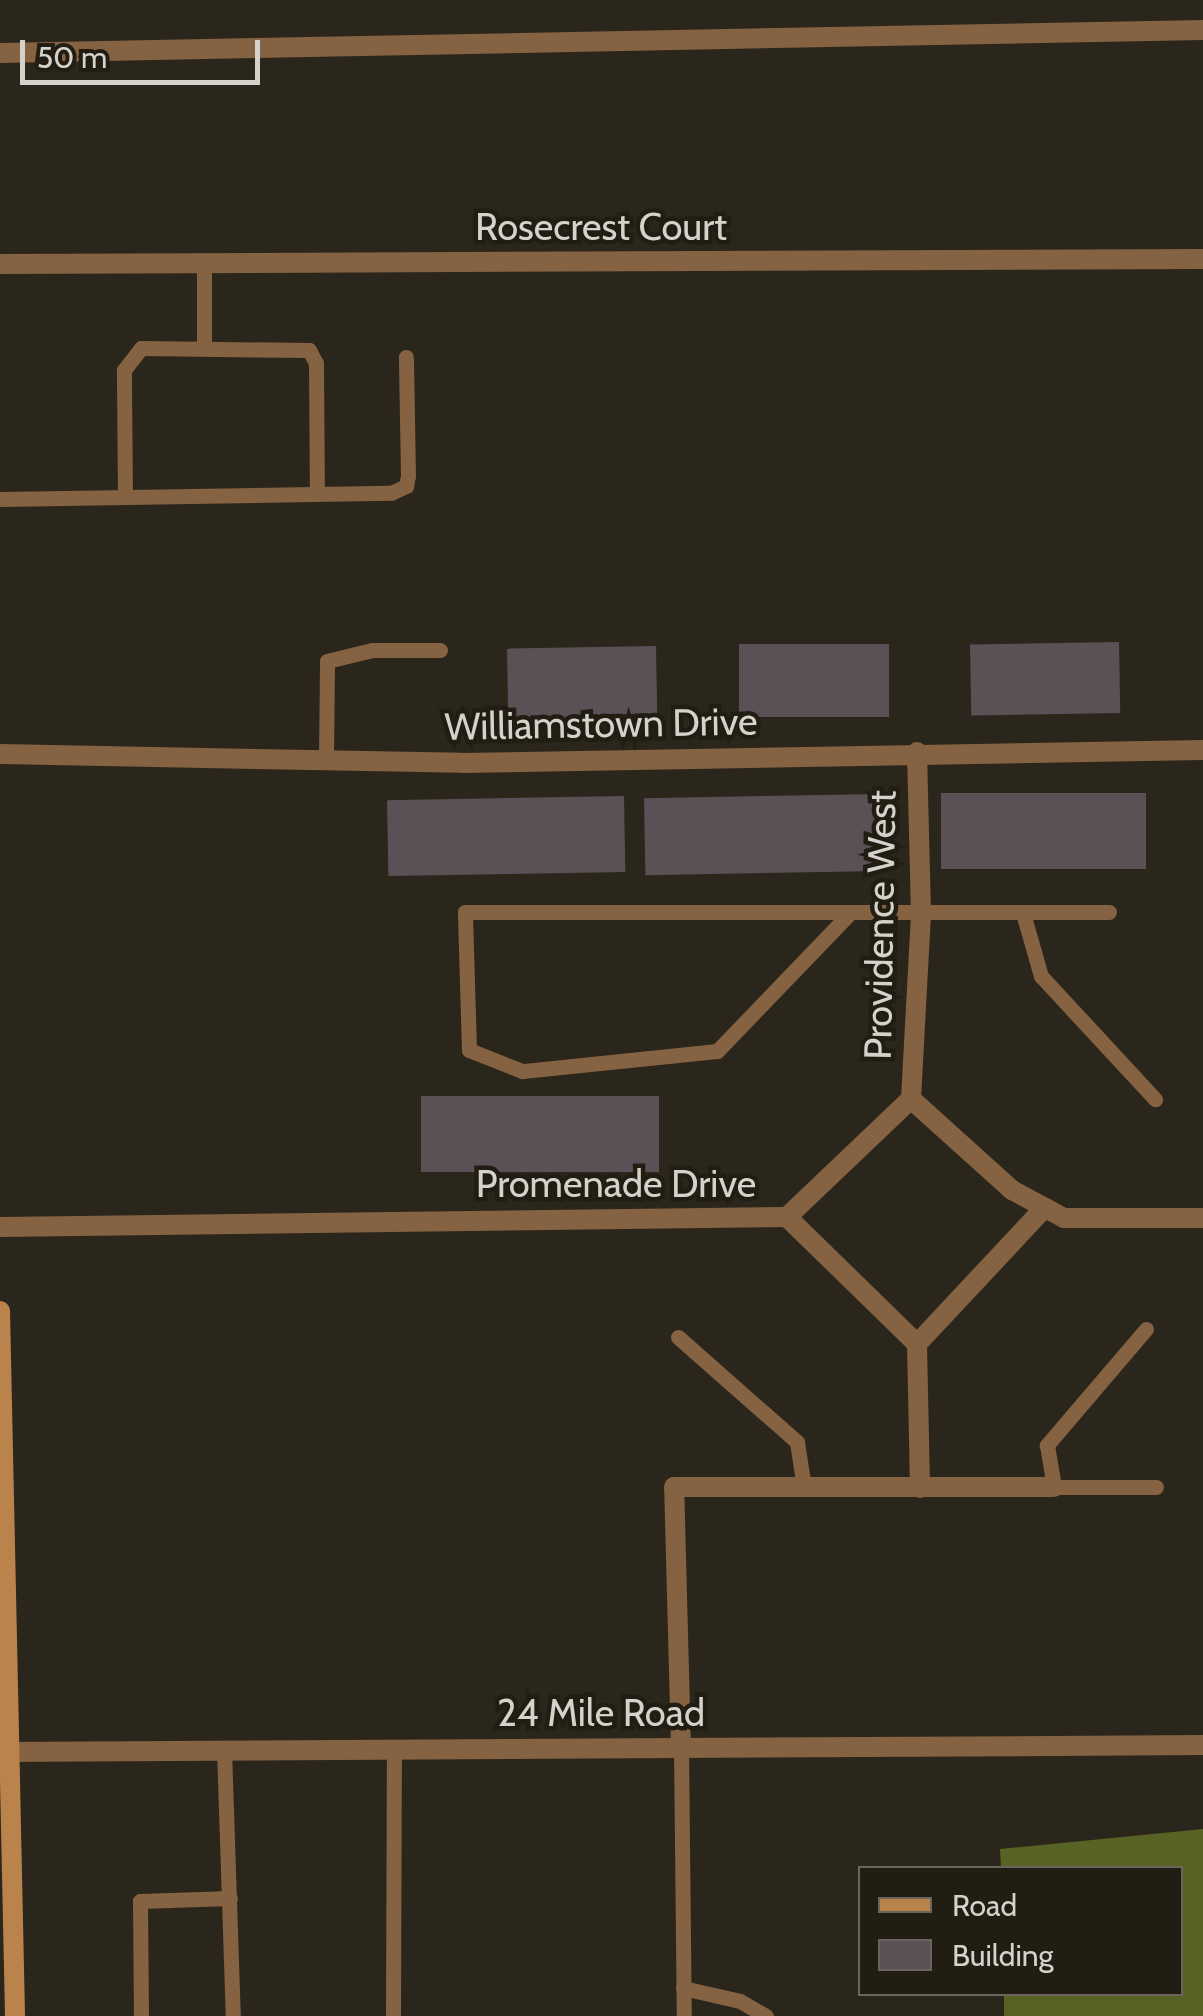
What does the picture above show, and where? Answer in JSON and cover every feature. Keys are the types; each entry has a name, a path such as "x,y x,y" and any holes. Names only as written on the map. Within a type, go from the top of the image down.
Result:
{"main road":[{"path":"0,1311 7,1982 15,2016"}],"street":[{"path":"0,53 1203,30"},
{"name":"Rosecrest Court","path":"0,264 1203,259"},
{"name":"Williamstown Drive","path":"0,754 462,764 917,752 1203,750"},
{"name":"Providence West","path":"911,1098 921,915 917,752"},
{"path":"911,1098 1012,1190 1064,1218 1203,1218"},
{"name":"Promenade Drive","path":"0,1227 788,1217 911,1098"},
{"path":"917,1344 1045,1208"},
{"path":"788,1217 917,1344 920,1488"},
{"path":"681,1748 674,1487 1054,1487"},
{"name":"24 Mile Road","path":"4,1752 1203,1745"}],"lane":[{"path":"204,264 204,347"},
{"path":"125,497 124,370 130,356 141,348 204,347 309,350 316,363 317,494"},
{"path":"0,498 391,493 406,486 406,358"},
{"path":"326,760 327,661 372,650 440,650"},
{"path":"848,914 717,1051 522,1071 469,1050 465,912 1109,912"},
{"path":"1023,914 1040,976 1155,1098"},
{"path":"1146,1328 1047,1445 1054,1487 1156,1486"},
{"path":"678,1337 797,1442 804,1488"},
{"path":"393,2016 394,1748"},
{"path":"681,1748 684,2016"},
{"path":"224,1750 232,2016"},
{"path":"141,2016 140,1901 230,1898"},
{"path":"683,1988 740,2001 766,2016"}],"green space":[{"path":"1203,1829 1203,2016 1004,2016 1004,1996 1183,1996 1183,1866 1001,1866 1000,1849"}],"building":[{"path":"1119,642 1120,713 971,716 970,645"},
{"path":"739,644 889,644 889,717 739,717"},
{"path":"656,646 657,718 508,721 507,649"},
{"path":"941,793 1146,793 1146,869 941,869"},
{"path":"882,794 883,871 645,875 644,798"},
{"path":"624,796 625,872 388,876 387,800"},
{"path":"421,1096 659,1096 659,1172 421,1172"}]}
